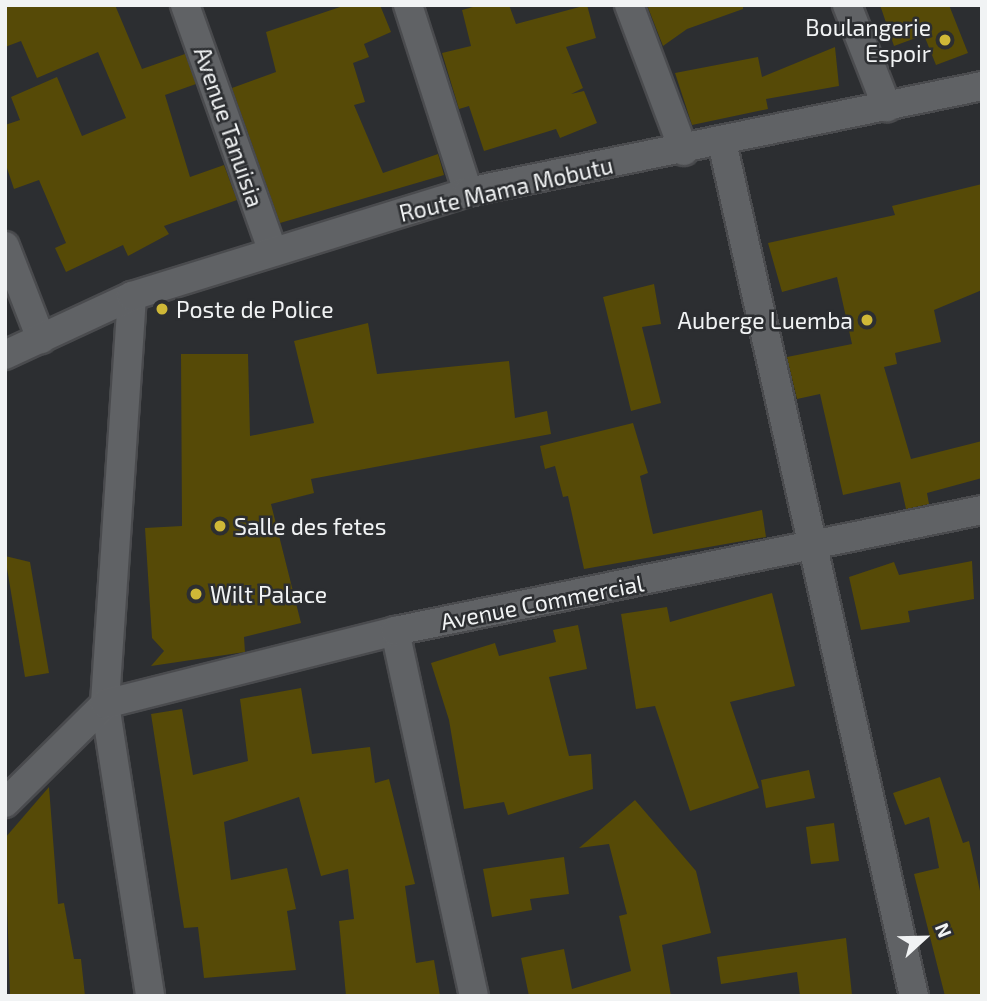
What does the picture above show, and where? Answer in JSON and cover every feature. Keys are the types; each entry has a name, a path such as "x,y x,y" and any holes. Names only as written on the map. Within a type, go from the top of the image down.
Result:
{"street":[{"name":"Avenue Tanuisia","path":"185,5 272,249"},
{"path":"408,5 468,192"},
{"path":"629,5 684,151"},
{"path":"847,5 887,107"},
{"name":"Route Mama Mobutu","path":"5,355 132,296 272,249 468,192 684,151 982,86"},
{"path":"722,142 914,996"},
{"path":"5,246 41,339"},
{"path":"132,296 104,704 150,996"},
{"name":"Avenue Commercial","path":"104,704 395,631 814,547 982,510"},
{"path":"395,631 474,996"},
{"path":"5,803 104,704"}],"building":[{"path":"5,5 115,5 142,69 185,54 196,84 165,95 190,177 224,165 237,200 164,226 169,234 128,256 123,245 66,272 55,248 66,243 39,180 14,189 5,162 5,125 20,120 11,97 57,77 82,136 126,118 98,52 37,78 21,41 5,47"},
{"path":"346,5 380,5 391,32 364,44 369,57 353,63 365,102 354,105 383,173 438,154 444,175 280,223 232,88 276,72 266,32"},
{"path":"480,5 509,5 516,24 587,5 596,38 566,47 583,88 571,94 584,91 597,123 560,138 556,129 484,151 469,106 459,109 442,53 471,46 462,10"},
{"path":"647,5 743,5 743,9 687,29 663,46"},
{"path":"880,5 949,5 968,53 936,65 924,35 894,46"},
{"path":"835,47 839,86 766,99 768,109 692,125 675,73 758,57 762,77"},
{"path":"982,184 982,290 934,310 941,342 895,353 897,364 884,367 911,459 982,441 982,478 927,493 929,504 906,509 900,482 843,495 820,394 797,399 787,357 852,344 837,277 782,292 768,243 895,215 892,206"},
{"path":"654,284 661,324 642,327 661,403 631,411 603,297"},
{"path":"368,323 377,374 509,361 515,418 547,411 551,434 311,479 314,493 271,504 301,623 244,637 245,652 151,666 164,651 152,638 145,528 182,526 181,354 248,354 250,436 314,423 294,341"},
{"path":"633,423 648,473 640,476 653,534 762,510 766,537 584,569 568,496 563,497 555,466 545,469 540,446"},
{"path":"5,556 30,562 49,673 25,677"},
{"path":"972,561 974,599 908,611 910,622 861,630 849,577 894,562 899,575"},
{"path":"772,593 795,686 730,702 759,788 690,811 655,706 636,709 621,614 667,607 670,622"},
{"path":"578,625 587,669 549,677 569,756 591,754 593,789 508,815 504,802 464,809 449,720 431,663 495,643 499,656 556,642 553,630"},
{"path":"301,688 312,754 370,747 375,783 389,779 415,884 405,886 416,963 434,960 440,996 346,996 339,921 354,919 348,869 321,876 299,797 224,822 231,880 287,868 296,909 287,911 296,970 204,978 198,927 184,928 151,714 182,709 193,775 248,761 240,699"},
{"path":"809,770 815,798 766,808 761,780"},
{"path":"940,777 963,843 969,841 982,900 982,996 945,996 914,874 939,868 929,817 905,825 893,793"},
{"path":"49,787 58,904 64,903 74,959 81,959 85,996 10,996 5,838"},
{"path":"635,800 696,871 711,933 662,945 671,996 529,996 521,958 564,949 572,989 631,971 619,916 627,914 609,844 579,848"},
{"path":"834,823 839,861 811,864 806,827"},
{"path":"564,857 569,894 530,899 532,910 492,917 483,869"},
{"path":"846,938 852,995 800,996 797,972 721,984 717,957"}],"place":[{"name":"Boulangerie Espoir","path":"945,40"},
{"name":"Poste de Police","path":"162,309"},
{"name":"Auberge Luemba","path":"867,320"},
{"name":"Salle des fetes","path":"220,526"},
{"name":"Wilt Palace","path":"196,594"}]}
